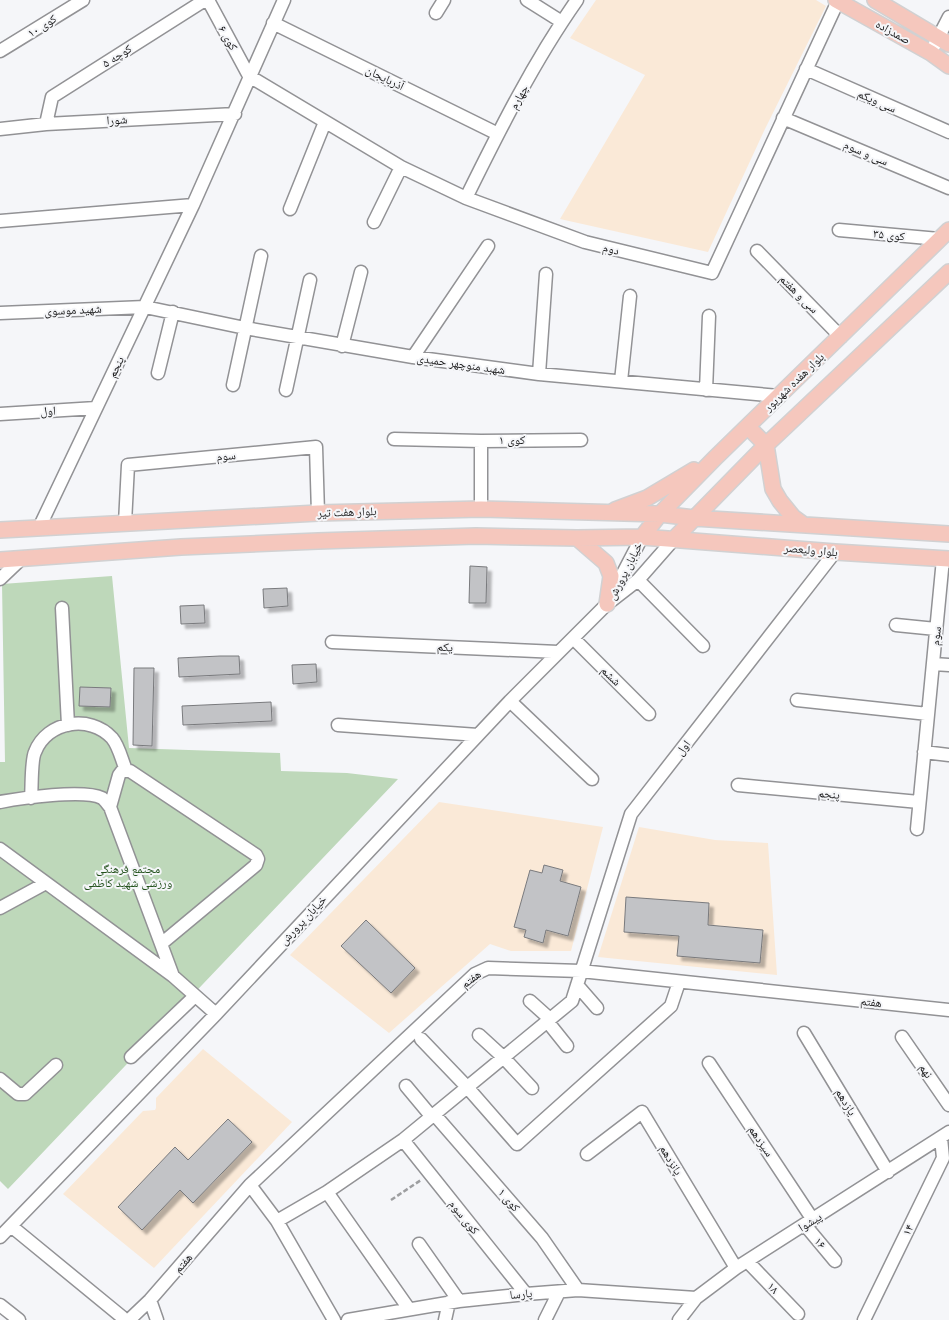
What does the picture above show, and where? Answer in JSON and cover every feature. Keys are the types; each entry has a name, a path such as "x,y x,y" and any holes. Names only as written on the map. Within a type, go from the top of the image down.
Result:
{"main road":[{"name":"صمدزاده","path":"838,0 949,66"},
{"name":"صمدزاده","path":"875,0 944,41"},
{"name":"بلوار هفده شهریور","path":"642,537 660,514 715,458 944,235"},
{"path":"0,560 181,547 328,540 476,536 642,537 674,539 766,445 949,272"},
{"path":"748,427 766,445 773,489 793,517 804,525"},
{"path":"606,513 647,498 715,458"},
{"name":"بلوار هفت تیر","path":"0,530 318,513 481,509 660,514 694,518"},
{"name":"بلوار ولیعصر","path":"694,518 949,534"},
{"path":"179,520 181,547"},
{"path":"577,538 606,563 611,576 607,604"},
{"name":"بلوار ولیعصر","path":"674,539 946,559"}],"street":[{"name":"کوی ۱۰","path":"0,51 83,0"},
{"name":"کوی ۶","path":"206,0 249,76"},
{"name":"کوچه ۵","path":"46,124 52,97 206,0"},
{"name":"پنجم","path":"39,528 193,205 284,0"},
{"path":"436,13 444,0"},
{"path":"527,0 562,22"},
{"name":"چهارم","path":"466,198 498,134 562,22 577,0"},
{"name":"دوم","path":"249,76 400,167 466,198 585,242 712,273 838,0"},
{"path":"930,53 944,41 949,18"},
{"name":"آذربایجان","path":"273,23 498,134"},
{"name":"سی ویکم","path":"806,69 949,132"},
{"name":"شورا","path":"0,129 46,124 235,114"},
{"name":"سی و سوم","path":"783,118 949,188"},
{"path":"290,209 325,122"},
{"path":"374,222 400,167"},
{"path":"0,222 193,205"},
{"name":"کوی ۳۵","path":"839,230 944,235"},
{"path":"413,357 488,246"},
{"name":"سی و هفتم","path":"756,251 841,337"},
{"path":"233,385 261,256"},
{"path":"342,346 361,272"},
{"path":"539,374 546,274"},
{"path":"286,390 310,280"},
{"path":"621,381 630,296"},
{"name":"شهبد منوچهر حمیدی","path":"145,307 244,328 413,357 539,374 780,396"},
{"name":"شهید موسوی","path":"0,313 145,307"},
{"path":"158,373 173,312"},
{"path":"706,390 709,316"},
{"name":"اول","path":"0,414 96,408"},
{"path":"394,439 481,440"},
{"name":"کوی ۱","path":"481,509 481,440 581,440"},
{"name":"سوم","path":"125,523 128,465 316,447 318,513"},
{"name":"خیابان پرورش","path":"607,604 642,537"},
{"name":"خیابان پرورش","path":"0,1237 216,1014 510,701 607,604 638,580 674,539"},
{"name":"اول","path":"277,1221 327,1192 403,1140 572,1001 631,814 835,552"},
{"path":"0,579 21,559"},
{"name":"سوم","path":"917,829 936,629 946,559"},
{"path":"638,580 703,646"},
{"path":"62,608 68,725"},
{"path":"896,625 936,629"},
{"name":"ششم","path":"573,638 648,714"},
{"name":"یکم","path":"332,642 558,652"},
{"path":"933,664 949,665"},
{"path":"797,700 928,714"},
{"path":"510,701 592,779"},
{"path":"32,798 34,752 46,736 57,728 68,725 87,724 99,728 113,739 126,770 256,855 258,860 256,864 161,944"},
{"path":"338,725 478,735"},
{"path":"924,752 949,755"},
{"path":"110,807 119,774 126,770"},
{"name":"پنجم","path":"738,785 919,802"},
{"path":"0,802 59,794 86,795 102,798 110,807 173,976"},
{"path":"0,849 173,976 216,1014"},
{"path":"0,908 46,883"},
{"name":"هفتم","path":"125,1318 150,1300 250,1185 475,974 488,968 581,971 949,1010"},
{"path":"421,1039 518,1144 670,1006 679,982"},
{"path":"577,986 597,1008"},
{"path":"131,1057 195,996"},
{"path":"530,1000 549,1020 566,1046"},
{"name":"یازدهم","path":"804,1033 888,1172"},
{"path":"479,1035 532,1088"},
{"name":"نهم","path":"902,1037 949,1105"},
{"name":"سیزدهم","path":"709,1063 809,1223"},
{"path":"0,1079 18,1094 24,1094 56,1065"},
{"name":"کوی ۱","path":"406,1086 542,1238 578,1290"},
{"name":"پانزدهم","path":"587,1154 642,1112 742,1264"},
{"name":"پیشوا","path":"679,1320 696,1298 742,1264 945,1135"},
{"name":"۱۴","path":"864,1320 943,1158 945,1135"},
{"name":"کوی سوم","path":"403,1140 526,1294"},
{"path":"250,1185 277,1221 334,1320"},
{"path":"327,1192 409,1309"},
{"name":"۱۶","path":"809,1223 835,1261"},
{"path":"10,1226 125,1318"},
{"path":"418,1244 454,1302 445,1320"},
{"name":"۱۸","path":"742,1264 798,1314"},
{"name":"پارسا","path":"348,1320 373,1318 409,1309 454,1302 578,1290 696,1298"},
{"path":"545,1320 559,1292"},
{"path":"150,1300 157,1320"},
{"path":"0,1305 19,1320"}],"path":[{"path":"391,1200 430,1175"}],"shaded area":[{"path":"596,0 816,0 826,6 764,131 708,252 560,219 645,75 570,38"},
{"path":"439,802 603,827 571,951 511,951 490,944 389,1033 290,955"},
{"path":"639,827 715,840 768,843 777,975 598,957"},
{"path":"203,1049 292,1122 154,1268 63,1194 143,1111 155,1110 156,1098"}],"green space":[{"name":"مجتمع فرهنگی ورزشی شهید کاظمی","path":"112,576 129,748 280,753 281,771 347,773 398,779 8,1189 0,1181 0,762 5,762 2,584"}],"building":[{"path":"470,566 487,567 486,603 469,603"},
{"path":"287,588 288,606 264,608 263,589"},
{"path":"204,605 205,623 181,624 180,606"},
{"path":"239,656 240,674 179,677 178,658"},
{"path":"316,664 317,682 293,684 292,665"},
{"path":"134,668 154,668 152,746 133,745"},
{"path":"80,687 111,688 110,707 79,706"},
{"path":"271,702 272,721 183,725 182,706"},
{"path":"544,865 563,870 560,881 581,887 568,936 546,930 543,943 524,937 526,930 514,927 530,870 542,873"},
{"path":"626,897 709,903 708,925 763,930 760,963 677,956 679,936 624,932"},
{"path":"366,920 415,968 391,993 341,946"},
{"path":"228,1119 252,1142 193,1203 180,1190 142,1230 118,1207 175,1147 188,1160"}]}
